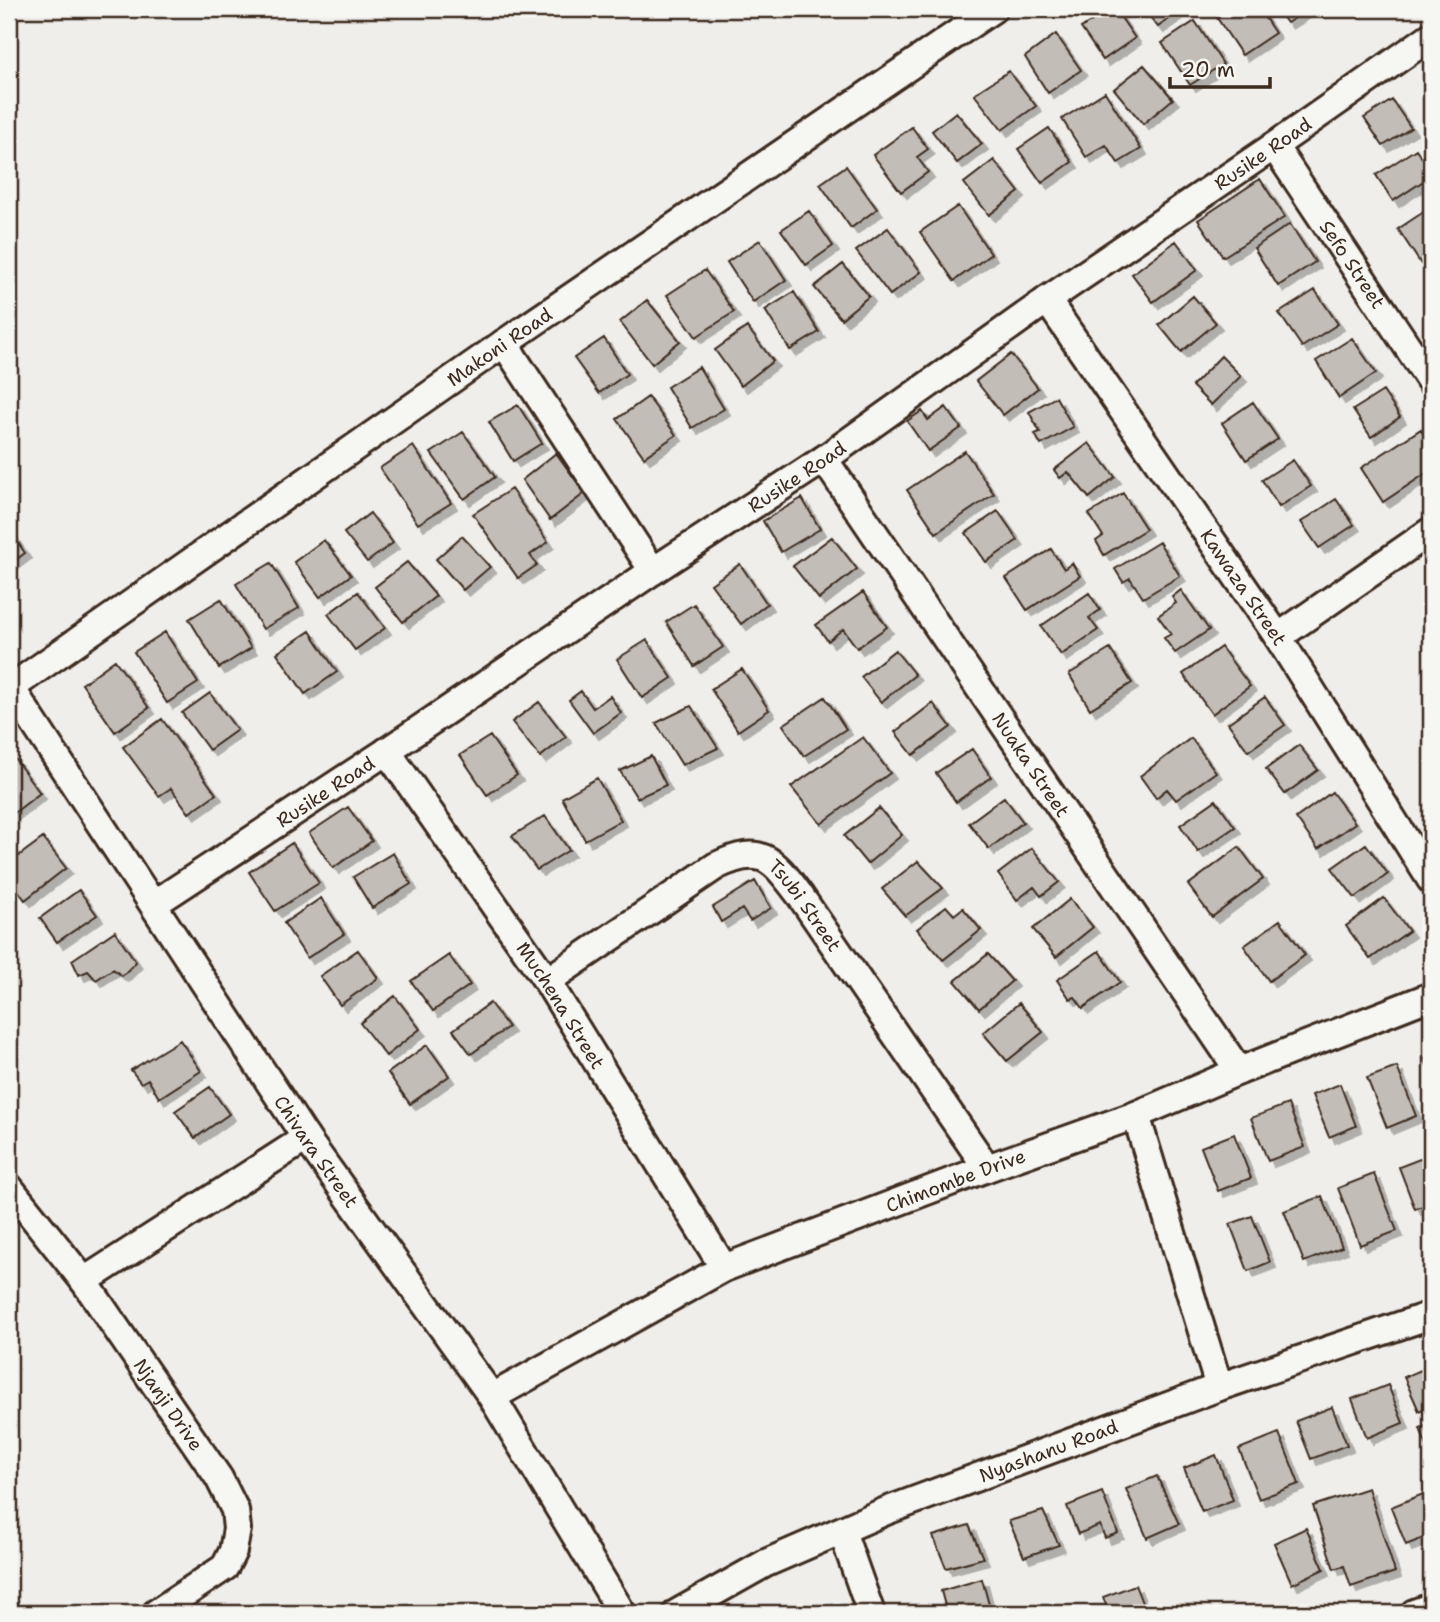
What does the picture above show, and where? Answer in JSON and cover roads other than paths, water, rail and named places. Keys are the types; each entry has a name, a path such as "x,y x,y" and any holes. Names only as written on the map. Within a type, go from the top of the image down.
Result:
{"street":[{"name":"Makoni Road","path":"10,689 505,343 993,9"},
{"name":"Rusike Road","path":"153,904 824,459 1047,300 1431,36"},
{"name":"Sefo Street","path":"1274,146 1431,382"},
{"name":"Kawaza Street","path":"1047,300 1278,637 1431,880"},
{"path":"505,343 653,571"},
{"name":"Nuaka Street","path":"824,459 1240,1071"},
{"path":"1278,637 1431,531"},
{"name":"Chivara Street","path":"10,689 306,1138 492,1397 622,1613"},
{"name":"Muchena Street","path":"387,751 547,981 724,1268"},
{"name":"Tsubi Street","path":"547,981 716,866 734,857 751,855 766,858 779,868 799,894 987,1168"},
{"name":"Chimombe Drive","path":"492,1397 724,1268 987,1168 1136,1115 1431,996"},
{"path":"1136,1115 1219,1387"},
{"path":"84,1281 306,1138"},
{"name":"Njanji Drive","path":"9,1187 84,1281 219,1478 235,1510 237,1529 233,1551 225,1567 156,1613"},
{"name":"Nyashanu Road","path":"677,1613 766,1563 886,1511 1219,1387 1431,1315"},
{"path":"842,1531 871,1613"},
{"path":"1414,1613 1431,1607"}]}
